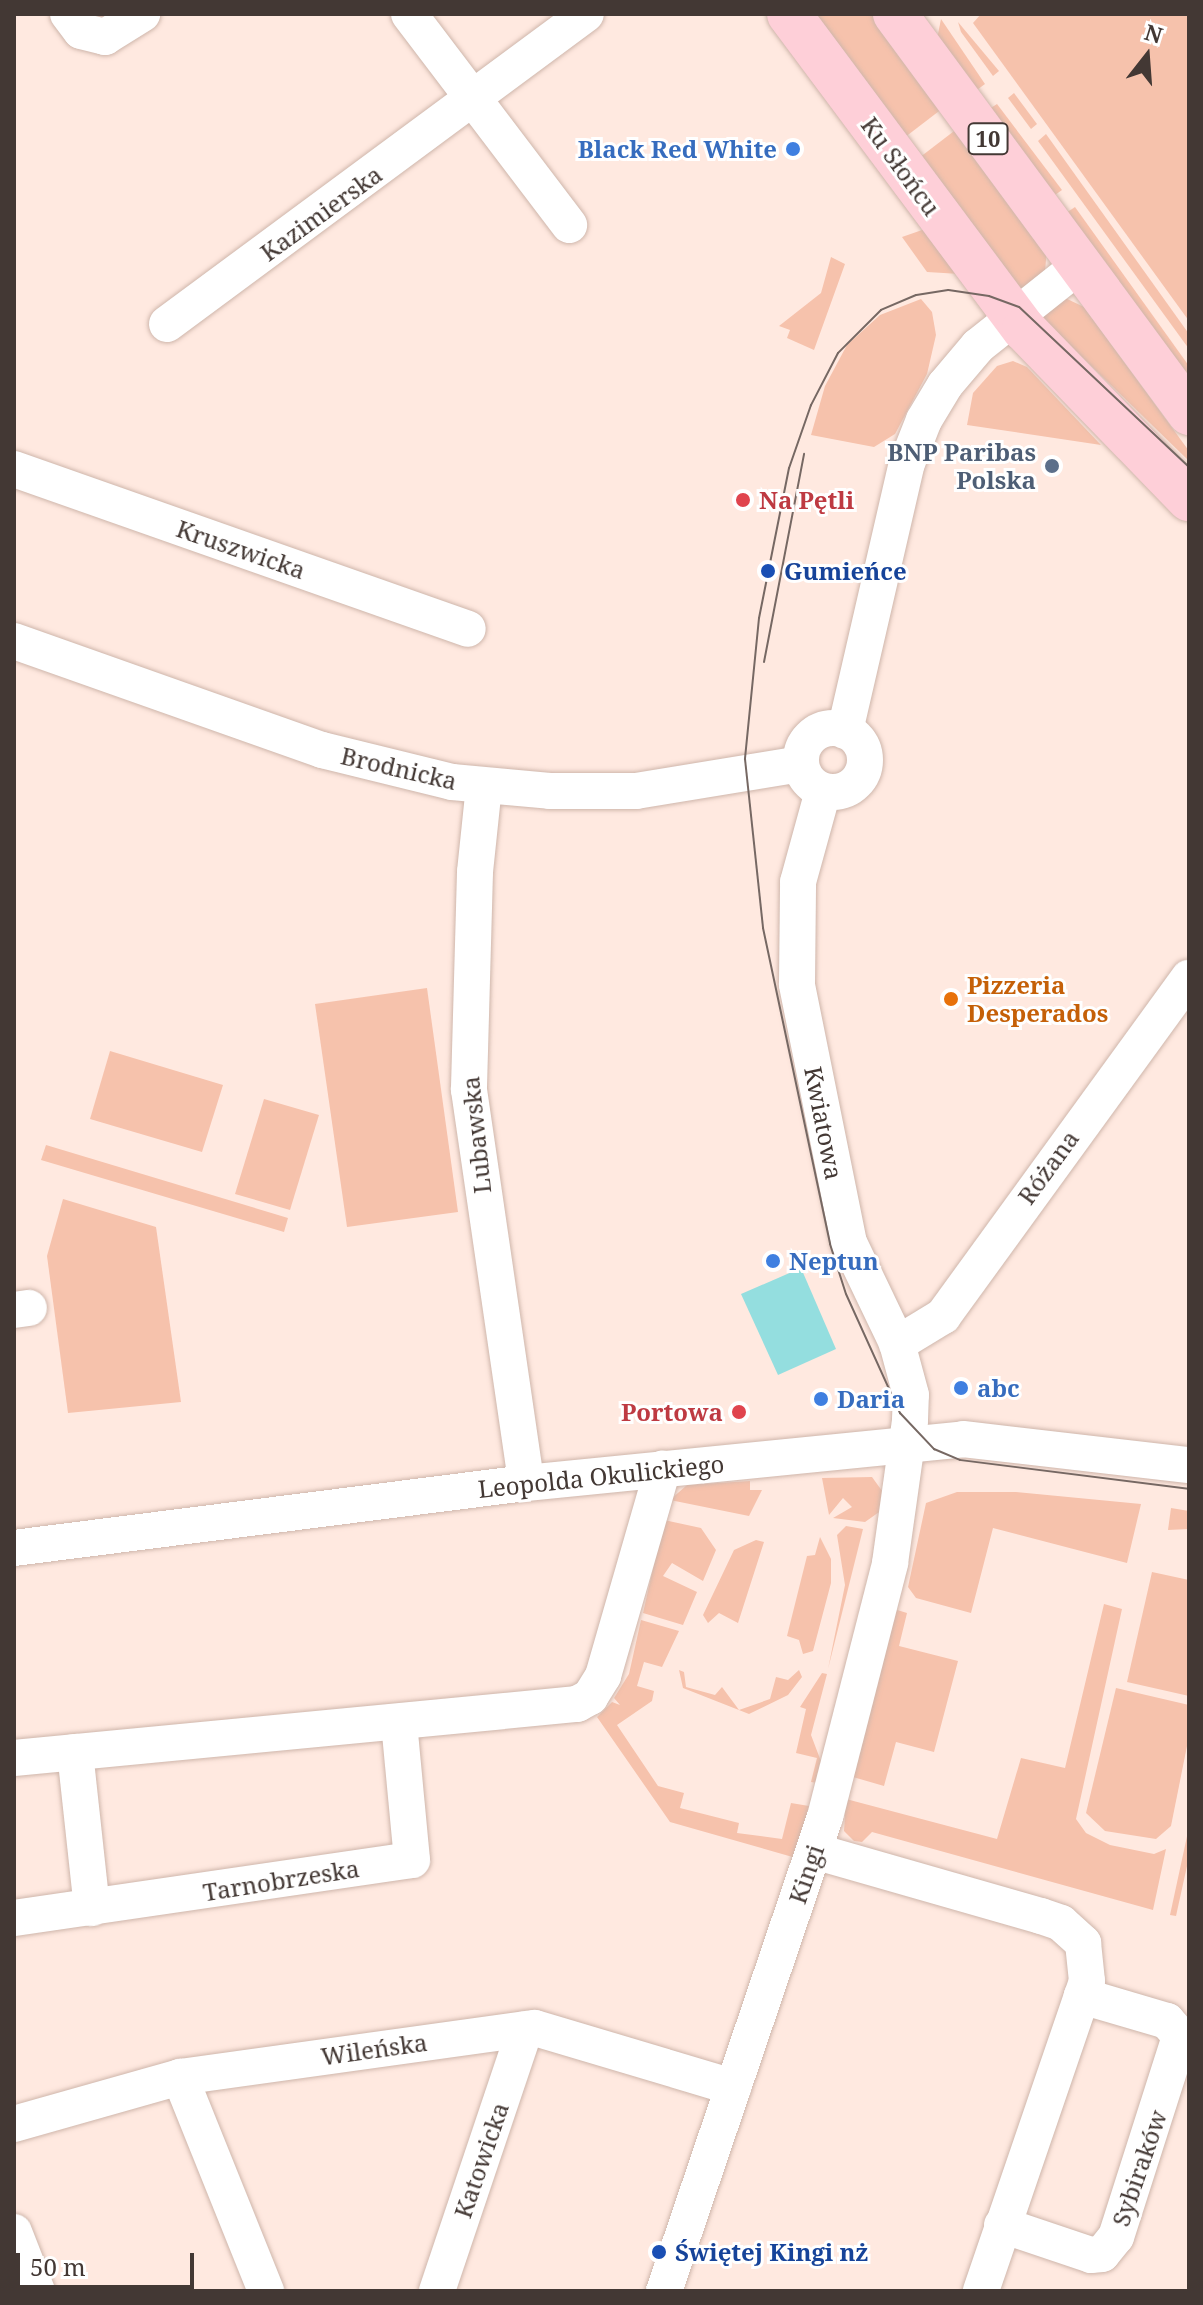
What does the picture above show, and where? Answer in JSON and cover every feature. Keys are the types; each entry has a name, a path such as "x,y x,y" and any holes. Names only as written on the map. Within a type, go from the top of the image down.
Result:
{"main road":[{"name":"Ku Słońcu","path":"789,14 1014,317 1189,499"},
{"name":"10","path":"909,19 1189,413"}],"street":[{"path":"68,14 81,31 105,37 142,14"},
{"path":"409,14 569,225"},
{"name":"Kazimierska","path":"167,324 474,100 586,14"},
{"path":"845,731 917,435 961,364 1081,264"},
{"name":"Kruszwicka","path":"14,469 468,629"},
{"name":"Brodnicka","path":"14,641 322,750 385,768 484,786 636,791 812,777"},
{"path":"845,731 862,747 863,771 847,789 812,777 803,750 815,734 845,731"},
{"name":"Kwiatowa","path":"812,777 798,882 797,984 850,1247 897,1344 911,1395 906,1446"},
{"name":"Lubawska","path":"484,786 475,872 469,1090 526,1483"},
{"name":"Różana","path":"897,1344 946,1312 1188,982"},
{"name":"Leopolda Okulickiego","path":"14,1548 526,1483 987,1439 1189,1465"},
{"name":"Kingi","path":"664,2291 814,1851 890,1563 906,1446"},
{"path":"14,1758 544,1710 590,1697 609,1659 663,1468"},
{"name":"Tarnobrzeska","path":"14,1918 412,1860 399,1723"},
{"path":"75,1752 92,1908"},
{"path":"814,1851 1061,1923 1083,1943 1087,1956 1082,1996 981,2291"},
{"name":"Sybiraków","path":"1002,2225 1091,2255 1110,2246 1121,2223 1180,2036 1167,2021 1082,1996"},
{"name":"Wileńska","path":"14,2124 180,2077 525,2029 557,2031 733,2087"},
{"name":"Katowicka","path":"437,2291 525,2029"},
{"path":"180,2077 266,2291"},
{"path":"14,2232 37,2291"}],"shaded area":[{"path":"806,14 881,14 947,105 900,141"},
{"path":"981,14 1189,14 1189,321 973,23"},
{"path":"941,19 985,84 970,95 937,39"},
{"path":"958,22 999,71 993,76 961,32"},
{"path":"1014,93 1037,124 1031,129 1008,98"},
{"path":"997,104 1062,190 1048,200 983,113"},
{"path":"962,125 1047,248 1045,272 1019,292 915,161"},
{"path":"1046,134 1189,334 1189,349 1038,141"},
{"path":"1075,207 1189,366 1189,390 1060,217"},
{"path":"925,229 960,274 927,272 902,237"},
{"path":"831,257 845,264 814,350 787,338 790,330 779,326 821,293"},
{"path":"1063,297 1084,307 1189,451 1189,461 1043,319 1043,311"},
{"path":"921,299 932,312 936,335 927,374 895,434 874,447 811,435 825,386 847,345 880,315"},
{"path":"1013,361 1027,367 1101,445 967,425 973,393 997,366"},
{"path":"427,988 458,1212 347,1227 315,1004"},
{"path":"110,1051 223,1085 202,1152 90,1119"},
{"path":"264,1099 319,1115 290,1210 235,1194"},
{"path":"46,1145 288,1218 284,1232 41,1160"},
{"path":"63,1199 156,1227 181,1402 68,1413 47,1256"},
{"path":"872,1477 885,1495 882,1510 865,1522 833,1518 852,1507 843,1498 829,1515 822,1478"},
{"path":"750,1481 750,1490 762,1490 749,1516 670,1500 687,1485"},
{"path":"957,1492 1016,1492 1141,1504 1127,1563 993,1528 971,1613 916,1598 908,1587 926,1503"},
{"path":"1171,1508 1189,1511 1189,1529 1168,1530"},
{"path":"664,1520 701,1528 716,1550 703,1581 672,1563 663,1576 697,1592 683,1625 643,1613"},
{"path":"846,1526 863,1529 828,1669 845,1585 837,1535"},
{"path":"820,1537 831,1559 831,1583 813,1651 803,1654 799,1640 787,1636 807,1556 815,1555"},
{"path":"756,1540 764,1542 738,1623 719,1613 708,1623 703,1615 734,1550"},
{"path":"1152,1572 1189,1580 1189,1696 1127,1682"},
{"path":"1104,1604 1122,1609 1076,1819 1086,1833 1110,1845 1154,1854 1166,1849 1153,1910 872,1832 862,1842 854,1841 844,1831 846,1799 997,1839 1021,1758 1065,1768"},
{"path":"894,1609 907,1613 899,1646 958,1661 934,1752 896,1742 884,1786 853,1777"},
{"path":"641,1620 679,1631 662,1667 644,1662 637,1686 654,1691 652,1701 617,1725 658,1786 684,1793 680,1808 739,1823 737,1833 782,1839 791,1803 809,1806 796,1858 670,1822 597,1717 612,1702 620,1705 614,1698 629,1674"},
{"path":"679,1670 684,1672 686,1687 715,1695 722,1687 739,1710 770,1699 776,1677 788,1680 799,1670 802,1677 788,1695 749,1714 683,1688"},
{"path":"822,1673 827,1674 811,1735 822,1764 817,1783 811,1782 817,1758 796,1753 806,1709 800,1707"},
{"path":"1116,1688 1189,1705 1189,1736 1171,1826 1156,1839 1105,1831 1086,1813"},
{"path":"1189,1827 1189,1857 1176,1916 1170,1915"}],"water":[{"path":"801,1268 836,1349 778,1375 741,1294"}],"tram line":[{"path":"1189,467 1019,307 989,296 948,290 916,295 881,310 838,353 811,405 789,468 759,618 745,759 763,928 830,1244 846,1294 900,1413 934,1449 960,1460 1189,1489"},
{"path":"764,662 804,454"}],"place":[{"name":"Black Red White","path":"793,149"},
{"name":"BNP Paribas Polska","path":"1052,466"},
{"name":"Na Pętli","path":"743,500"},
{"name":"Gumieńce","path":"768,571"},
{"name":"Pizzeria Desperados","path":"951,999"},
{"name":"Neptun","path":"773,1261"},
{"name":"abc","path":"961,1388"},
{"name":"Daria","path":"821,1399"},
{"name":"Portowa","path":"739,1412"},
{"name":"Świętej Kingi nż","path":"659,2252"}]}
